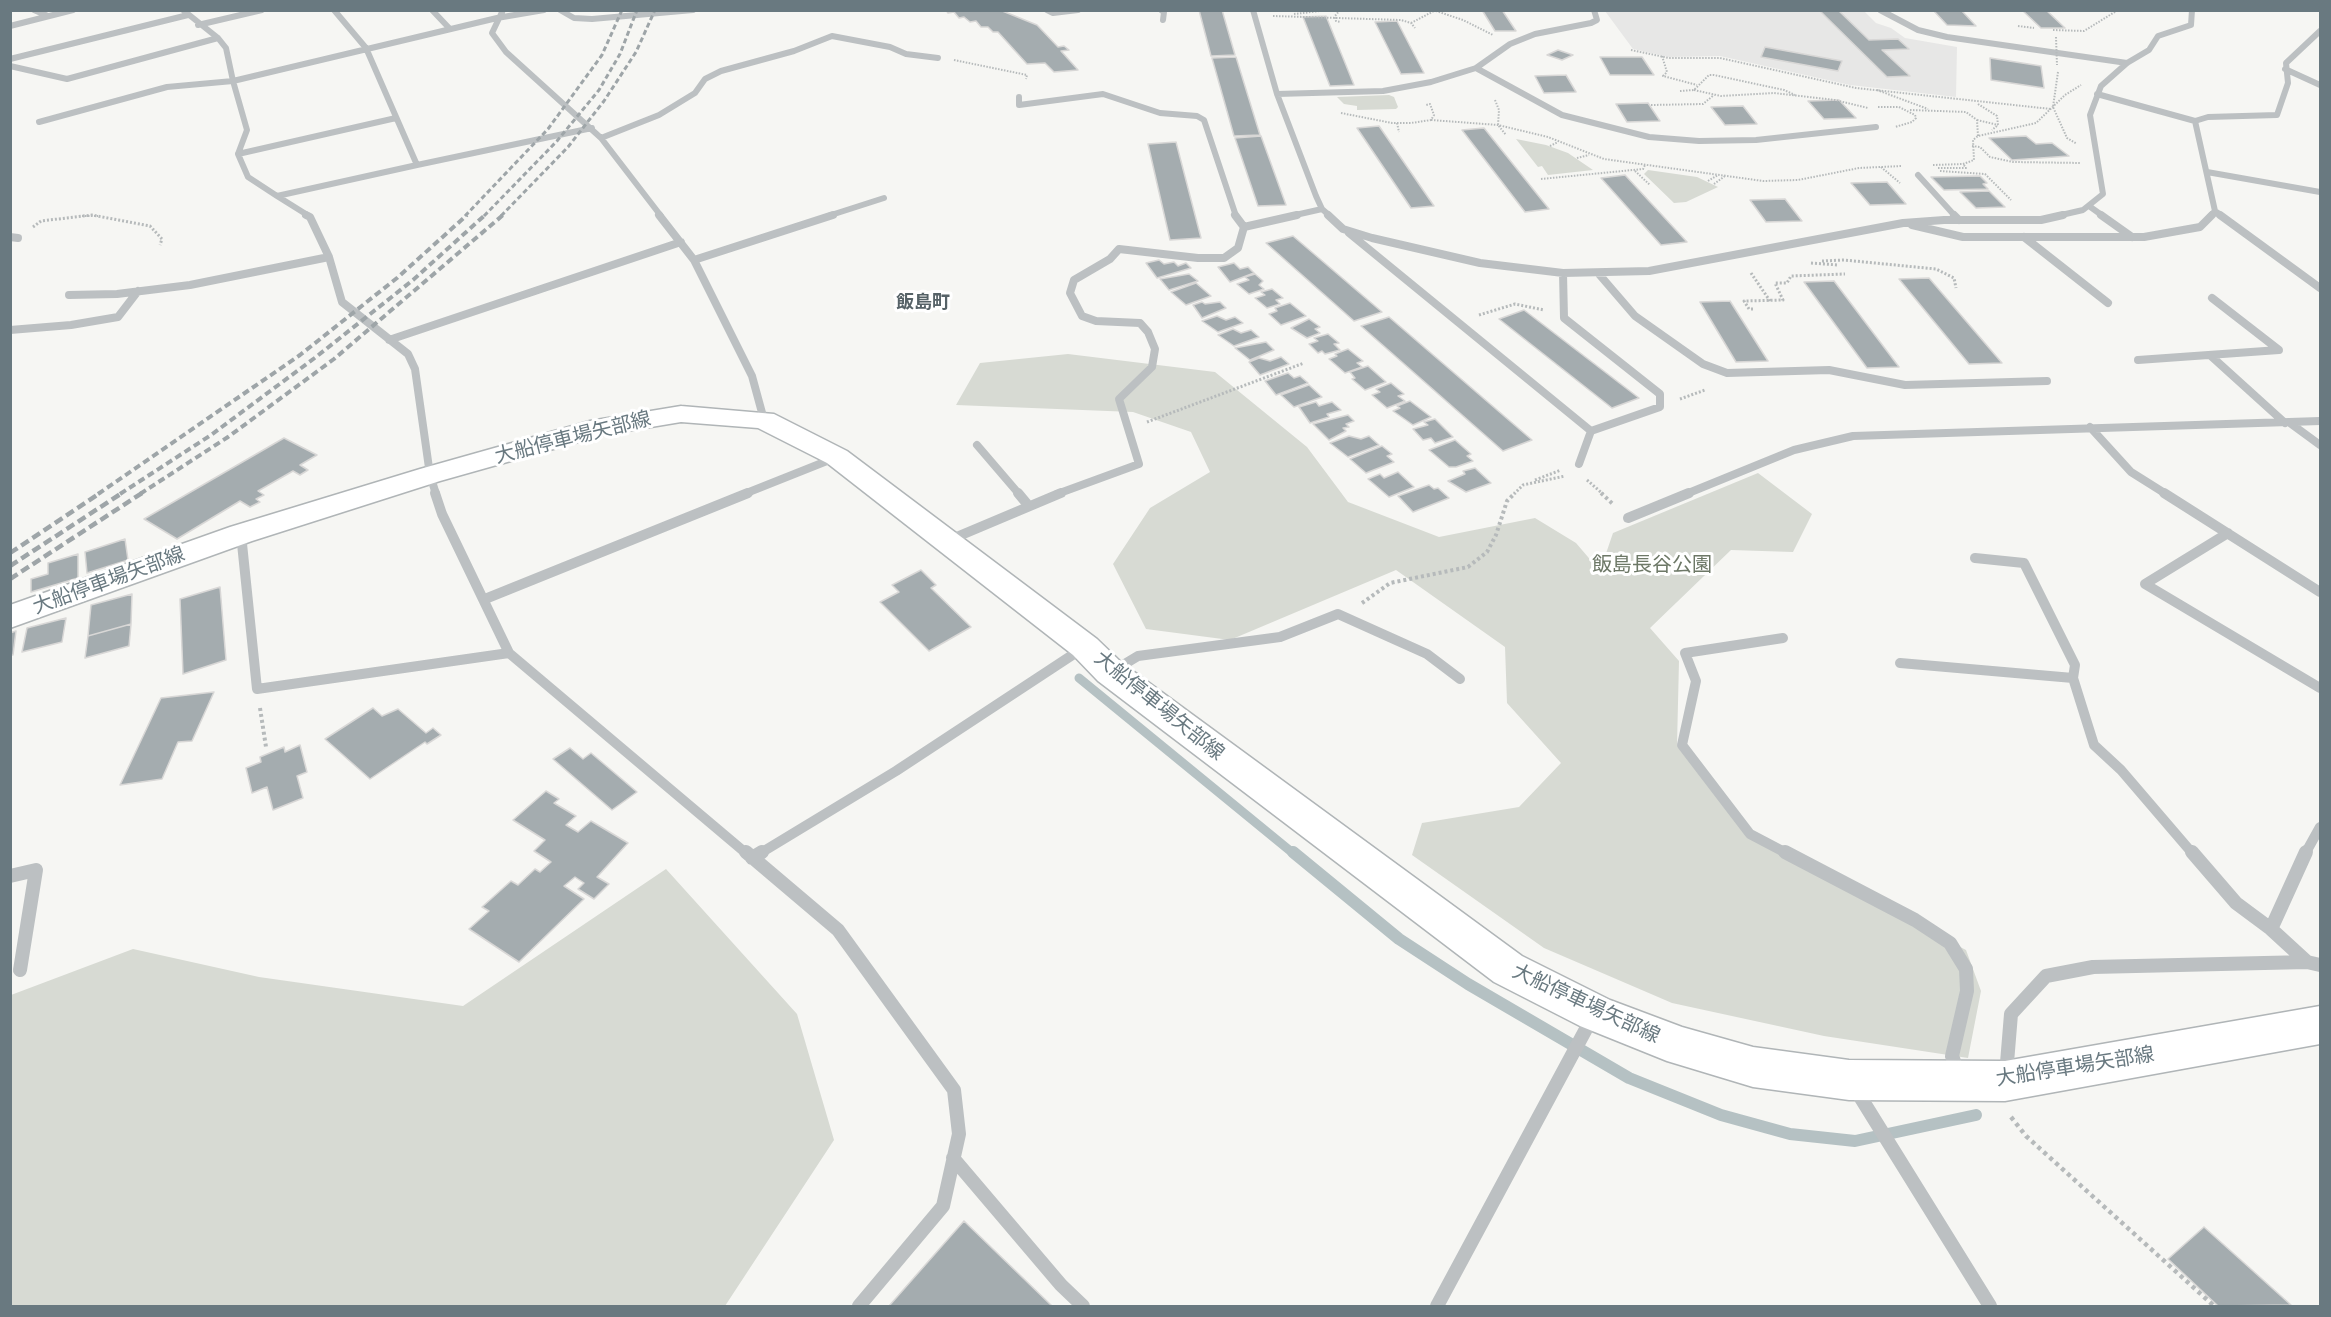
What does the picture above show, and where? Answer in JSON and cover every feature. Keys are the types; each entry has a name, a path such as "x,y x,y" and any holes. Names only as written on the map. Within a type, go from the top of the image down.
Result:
{"main road":[{"name":"大船停車場矢部線","path":"10,617 241,534 430,475 600,428 681,414 764,420 837,457 1085,647 1110,672 1508,969 1595,1013 1682,1047 1753,1067 1850,1080 1983,1081 2320,1024"}],"street":[{"path":"34,10 48,16"},
{"path":"10,26 73,10"},
{"path":"198,25 262,10"},
{"path":"334,10 366,48 417,165"},
{"path":"432,10 450,28"},
{"path":"503,10 497,18 492,33 506,52 602,138 694,260 752,376 764,420"},
{"path":"39,122 167,87 233,81 450,28 544,10"},
{"path":"560,10 574,18 592,20 693,10"},
{"path":"1047,10 1053,13 1078,10"},
{"path":"1161,10 1164,12 1163,20"},
{"path":"1253,10 1277,94 1322,209 1343,229 1591,431"},
{"path":"1277,94 1383,91 1431,82 1476,68 1510,44 1535,34 1591,23 1597,20 1594,10"},
{"path":"1880,10 1918,30 1947,37 2127,63"},
{"path":"1343,229 1372,238 1480,262 1563,273 1598,273 1649,271 1903,223 2042,220 2068,215 2089,206 2103,194 2090,115 2101,86 2127,63 2149,50 2158,36 2191,25 2192,10"},
{"path":"10,60 186,13 198,25 218,38 226,48 247,130 238,154 248,177 310,217 329,256 342,302 408,354 416,369 430,475 442,514 485,599 509,653 838,930 954,1090 958,1134 943,1206 859,1306"},
{"path":"2097,94 2196,121 2208,117 2277,115 2288,83 2286,63 2320,31"},
{"path":"602,138 659,116 695,93 705,79 721,71 794,51 832,36 890,47 906,54 938,58"},
{"path":"10,66 67,79 218,38"},
{"path":"2309,40 2320,42"},
{"path":"1476,68 1562,115 1649,138 1699,141 1756,140 1812,132 1876,127"},
{"path":"2285,69 2320,85"},
{"path":"1019,97 1019,105 1103,94 1160,113 1197,116 1204,120 1235,215 1244,227"},
{"path":"238,154 396,118"},
{"path":"2196,121 2207,172 2210,200 2215,212 2320,288"},
{"path":"277,196 592,128"},
{"path":"2207,172 2320,192"},
{"path":"1918,174 1959,220"},
{"path":"694,260 884,198"},
{"path":"2089,206 2132,237"},
{"path":"1244,227 1322,209"},
{"path":"1903,223 1963,237 2132,237 2173,234 2200,227 2215,212"},
{"path":"946,542 1028,505 1139,464 1119,399 1152,367 1155,349 1148,332 1140,323 1096,321 1082,316 1070,293 1074,280 1110,259 1119,249 1198,258 1224,258 1238,248 1244,227"},
{"path":"2024,237 2108,303"},
{"path":"389,340 681,242"},
{"path":"69,295 190,285 329,256"},
{"path":"1563,273 1564,318 1660,394 1660,407 1591,431"},
{"path":"1598,273 1635,316 1703,364 1727,373 1761,374 1829,370 1905,385 2047,381"},
{"path":"10,330 71,325 118,317 138,291"},
{"path":"2138,360 2279,350 2212,298"},
{"path":"2211,356 2287,423 2320,445"},
{"path":"1628,518 1794,450 1853,436 2320,421"},
{"path":"2090,427 2131,472 2320,592"},
{"path":"1579,464 1591,431"},
{"path":"977,445 1028,505"},
{"path":"485,599 837,457"},
{"path":"2228,533 2145,584 2320,688"},
{"path":"241,534 257,689 509,653"},
{"path":"1975,558 2024,563 2075,666 2073,678 2094,745 2121,770 2236,903 2271,929 2307,962"},
{"path":"1110,672 1138,656 1280,637 1338,614 1427,654 1460,679"},
{"path":"1783,638 1684,653 1696,681 1682,745 1750,834 1915,920 1950,943 1966,969 1967,991 1952,1056 1983,1081 2011,1014 2046,976 2093,967 2307,962 2320,965"},
{"path":"752,858 896,771 1085,647"},
{"path":"1900,663 2073,678"},
{"path":"2271,929 2313,836 2320,827"},
{"path":"10,876 36,870 20,970"},
{"path":"1437,1306 1595,1013"},
{"path":"1850,1080 1990,1306"},
{"path":"953,1158 1061,1285 1083,1306"}],"path":[{"path":"1280,16 1329,10"},
{"path":"1335,16 1340,10"},
{"path":"2010,23 2017,26 2081,32 2118,10"},
{"path":"1278,11 1280,16"},
{"path":"1270,16 1335,16 1411,23 1433,11 1463,20 1510,44"},
{"path":"1335,16 1336,21 1341,22"},
{"path":"1411,23 1415,28"},
{"path":"2056,37 2057,65 2052,99 2054,110 2067,138 2080,145"},
{"path":"1631,50 1662,56 1720,58 1834,84 2054,110"},
{"path":"1662,56 1667,72 1663,76 1697,85"},
{"path":"938,58 973,62 1027,77"},
{"path":"1694,90 1709,75 1718,75 1784,90 1798,96"},
{"path":"1877,89 1928,109"},
{"path":"1680,91 1694,90 1714,95 1769,93 1835,100 1874,109 1891,106 1908,110 1961,110 1977,120 1998,124"},
{"path":"1651,105 1703,104 1714,95"},
{"path":"1745,95 1750,103"},
{"path":"1966,100 1992,111 1997,116 1998,124"},
{"path":"1336,112 1397,123 1431,120 1434,115 1430,105 1427,105"},
{"path":"1857,105 1876,127 1892,128 1912,122 1916,118 1908,110"},
{"path":"1499,117 1498,125 1506,135"},
{"path":"1977,120 1978,136"},
{"path":"1397,123 1399,132"},
{"path":"1988,133 1998,124"},
{"path":"1550,146 1559,141"},
{"path":"1972,146 1980,147 1990,157 2013,162 2084,163"},
{"path":"1577,158 1590,155"},
{"path":"1628,163 1632,170 1650,185"},
{"path":"1963,164 1966,168 1932,170 1985,174 2015,205"},
{"path":"1541,179 1568,174 1643,170 1645,165"},
{"path":"1887,172 1901,172"},
{"path":"1708,181 1718,175"},
{"path":"1714,184 1725,176"},
{"path":"1784,181 1788,185"},
{"path":"41,221 92,215 150,226 162,239 160,245"},
{"path":"1801,258 1836,262 1844,260 1936,270 1954,278 1956,288"},
{"path":"1753,309 1749,309 1744,301 1783,300 1775,283 1787,283 1791,276 1846,275 1836,262"},
{"path":"1750,272 1770,301"},
{"path":"1458,322 1515,304 1551,312"},
{"path":"1128,429 1304,363"},
{"path":"1692,395 1705,390 1700,387"},
{"path":"1349,617 1368,597 1390,584 1467,567 1487,552 1496,535 1507,501 1523,485 1579,464"},
{"path":"1533,481 1544,482 1570,475"},
{"path":"1584,478 1628,518"},
{"path":"257,689 266,747"},
{"path":"1983,1081 2026,1136 2214,1306"}],"shaded area":[{"path":"1605,11 1864,11 1876,23 1891,28 1905,38 1957,47 1956,97 1850,85 1720,56 1669,57 1633,49"}],"green space":[{"path":"1389,95 1394,97 1398,107 1396,109 1357,110 1357,106 1344,104 1337,97"},
{"path":"1516,139 1546,145 1568,153 1593,170 1548,175 1542,166 1538,167"},
{"path":"1648,170 1697,177 1718,187 1686,202 1674,203 1644,174"},
{"name":"飯島長谷公園","path":"1068,354 1215,372 1307,447 1348,502 1439,537 1535,518 1576,543 1600,571 1613,533 1758,473 1812,514 1793,552 1731,550 1650,628 1679,661 1677,745 1746,835 1966,950 1981,991 1968,1058 1824,1036 1672,1003 1544,948 1412,855 1422,823 1519,807 1561,763 1507,703 1505,647 1396,570 1230,640 1146,629 1113,564 1150,508 1210,472 1191,432 1133,412 956,405 980,363"},
{"path":"666,869 797,1014 834,1140 725,1306 11,1306 11,995 133,949 259,977 463,1006"}],"building":[{"path":"946,10 1000,10 1037,25 1058,47 1064,46 1069,50 1061,51 1078,70 1054,72 1045,63 1027,64 998,32 993,32 988,27 981,27 976,21 970,22 964,17 959,18 954,12 948,13"},
{"path":"1199,10 1222,10 1235,55 1211,56"},
{"path":"1482,10 1502,10 1516,31 1495,31"},
{"path":"1819,10 1838,10 1869,40 1898,39 1909,49 1882,50 1910,76 1887,77"},
{"path":"1933,10 1961,10 1976,26 1947,25"},
{"path":"2022,10 2046,10 2065,28 2041,28"},
{"path":"1326,16 1354,85 1330,86 1303,17"},
{"path":"1397,21 1424,73 1401,74 1375,22"},
{"path":"1765,47 1842,61 1838,71 1761,57"},
{"path":"1558,50 1573,55 1562,60 1547,55"},
{"path":"1236,57 1260,135 1234,136 1212,58"},
{"path":"1600,57 1642,57 1654,75 1610,75"},
{"path":"1990,58 2041,66 2044,88 1991,80"},
{"path":"1566,75 1576,92 1544,93 1535,76"},
{"path":"1839,100 1856,118 1824,119 1808,101"},
{"path":"1648,103 1660,121 1627,122 1616,104"},
{"path":"1743,106 1757,124 1725,125 1711,107"},
{"path":"1379,126 1434,206 1411,208 1357,128"},
{"path":"1484,128 1549,209 1525,212 1462,130"},
{"path":"1261,136 1286,205 1258,206 1235,138"},
{"path":"2026,136 2036,144 2052,143 2069,156 2012,160 1989,138"},
{"path":"1176,142 1201,238 1170,240 1148,144"},
{"path":"1625,175 1687,242 1661,245 1601,178"},
{"path":"1980,176 1987,183 1983,184 1988,189 1944,190 1931,177"},
{"path":"1887,182 1906,204 1870,205 1851,183"},
{"path":"1989,191 2005,207 1976,208 1960,192"},
{"path":"1785,199 1802,221 1766,222 1750,200"},
{"path":"1293,236 1382,312 1354,321 1266,243"},
{"path":"1159,260 1164,264 1174,262 1178,266 1186,263 1191,268 1157,278 1146,263"},
{"path":"1234,263 1240,269 1248,267 1254,273 1230,282 1218,267"},
{"path":"1189,274 1198,281 1169,290 1160,279"},
{"path":"1255,274 1263,281 1259,285 1264,289 1249,294 1237,284 1249,280 1245,277"},
{"path":"1929,278 2002,363 1969,364 1899,279"},
{"path":"1834,281 1899,367 1867,368 1804,282"},
{"path":"1196,283 1211,296 1186,305 1171,292"},
{"path":"1272,289 1283,298 1276,300 1280,304 1267,308 1255,298 1265,295 1261,292"},
{"path":"1730,301 1768,361 1736,362 1700,302"},
{"path":"1202,302 1205,304 1220,302 1226,308 1202,318 1193,305"},
{"path":"1290,303 1306,316 1281,325 1269,314 1277,311 1275,308"},
{"path":"1524,310 1639,398 1612,408 1499,319"},
{"path":"1217,316 1226,320 1235,317 1243,323 1218,332 1202,321"},
{"path":"1389,317 1532,440 1503,451 1361,326"},
{"path":"1309,319 1320,327 1315,329 1320,333 1307,338 1291,328"},
{"path":"1233,329 1241,333 1251,330 1259,337 1234,346 1218,335"},
{"path":"1328,334 1339,343 1334,344 1340,350 1325,354 1322,351 1318,353 1309,344 1318,341 1314,338"},
{"path":"1266,342 1274,350 1250,360 1235,348"},
{"path":"1348,349 1363,361 1357,363 1362,367 1345,373 1329,359"},
{"path":"1281,357 1289,364 1260,375 1249,362 1259,358 1270,361"},
{"path":"1368,366 1386,382 1365,390 1352,379 1355,378 1350,372"},
{"path":"1288,373 1294,378 1300,376 1308,383 1276,395 1265,381"},
{"path":"1391,383 1404,394 1398,396 1405,401 1387,408 1372,395 1380,392 1376,389"},
{"path":"1309,385 1322,397 1294,407 1281,395"},
{"path":"1410,401 1431,417 1413,425 1393,411 1400,408 1397,406"},
{"path":"1316,402 1319,406 1332,402 1341,410 1327,414 1329,417 1310,423 1299,407"},
{"path":"1348,415 1354,421 1346,424 1349,427 1343,428 1346,431 1329,440 1313,424"},
{"path":"1435,419 1453,437 1435,443 1431,438 1423,440 1413,429 1428,425 1424,422"},
{"path":"1349,436 1361,439 1369,436 1379,445 1348,457 1330,443"},
{"path":"284,438 317,455 300,465 308,470 300,475 293,471 258,491 264,495 256,499 260,502 250,507 240,501 177,539 144,519"},
{"path":"1455,440 1471,454 1467,456 1473,461 1449,467 1429,450"},
{"path":"1382,446 1392,454 1387,456 1394,462 1366,473 1350,459"},
{"path":"1475,468 1491,483 1466,492 1448,481 1465,474 1463,471"},
{"path":"1398,472 1414,487 1389,497 1368,479 1380,474 1384,478"},
{"path":"1429,485 1434,489 1438,488 1449,498 1413,512 1398,496"},
{"path":"125,539 128,560 87,573 85,552"},
{"path":"78,554 78,578 31,592 31,579 48,574 48,563"},
{"path":"921,570 936,585 931,588 971,627 929,651 880,602 899,592 892,585"},
{"path":"220,587 226,660 183,674 180,599"},
{"path":"132,594 131,624 88,636 91,605"},
{"path":"66,618 62,642 22,652 27,628"},
{"path":"131,624 129,646 85,658 88,636"},
{"path":"16,631 13,655 10,655 10,633"},
{"path":"214,692 192,741 178,742 162,779 120,785 161,698"},
{"path":"373,708 382,716 398,709 426,733 433,728 441,735 427,744 425,742 370,779 325,739"},
{"path":"300,745 307,772 297,776 303,798 273,810 267,787 252,793 246,768 261,762 260,757 284,747 285,752"},
{"path":"570,748 583,759 591,753 637,792 612,810 553,759"},
{"path":"546,791 559,799 554,803 576,816 566,825 578,832 591,821 628,843 597,877 609,884 594,899 578,889 584,883 575,877 564,886 584,899 519,962 469,929 489,911 482,907 511,881 518,885 535,869 540,872 551,862 534,851 545,840 513,820"},
{"path":"964,1221 1052,1306 889,1306"},
{"path":"2204,1227 2291,1305 2218,1306 2168,1259"}],"waterway":[{"path":"1079,678 1294,854"},
{"path":"1293,852 1399,939 1468,984 1629,1078 1721,1115 1790,1134 1855,1141 1976,1115"}],"railway":[{"path":"465,216 548,129 602,55 622,10"},
{"path":"485,215 557,141 599,90 620,54 637,10"},
{"path":"501,216 568,147 604,101 636,52 655,10"},
{"path":"98,494 300,355 397,278 467,215"},
{"path":"120,494 211,435 316,357 413,280 485,215"},
{"path":"140,494 228,437 334,359 503,215"},
{"path":"10,553 100,493"},
{"path":"10,566 122,493"},
{"path":"10,579 142,493"}],"district":[{"name":"飯島町","path":"923,303"}]}
